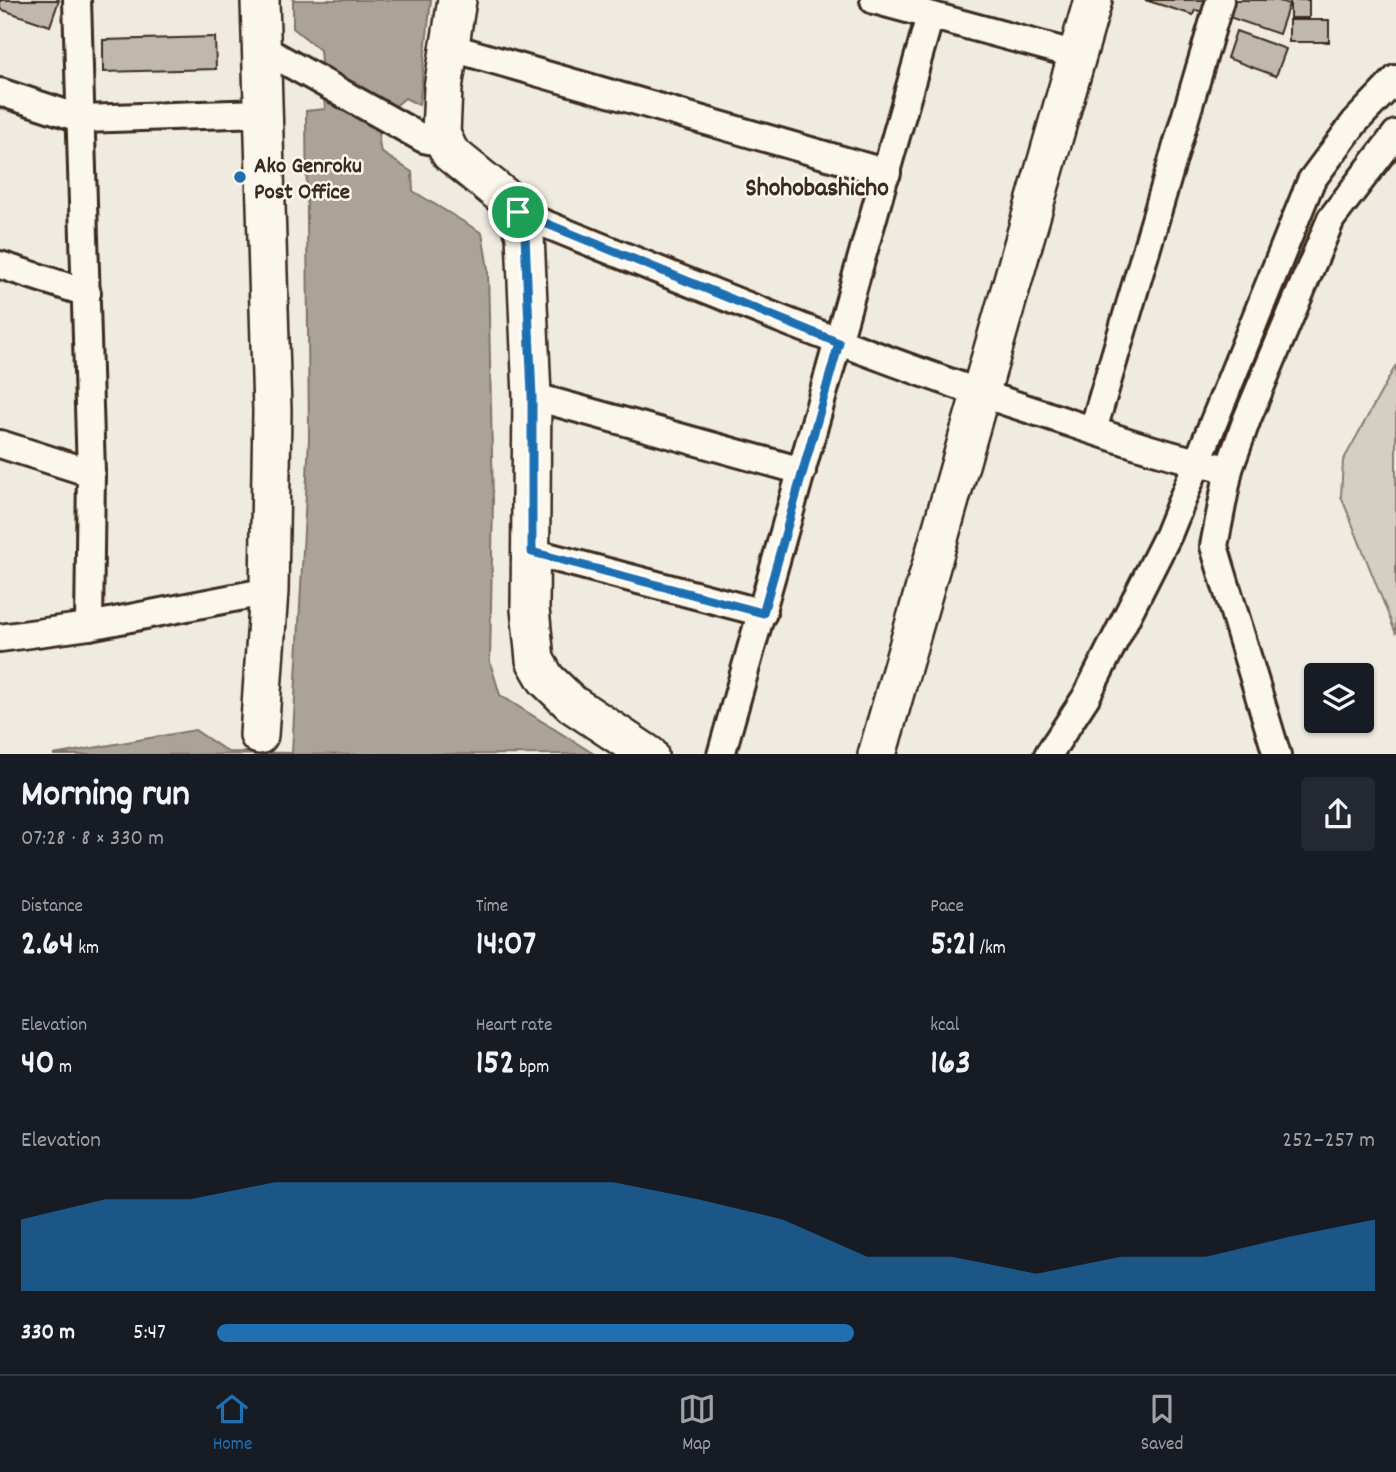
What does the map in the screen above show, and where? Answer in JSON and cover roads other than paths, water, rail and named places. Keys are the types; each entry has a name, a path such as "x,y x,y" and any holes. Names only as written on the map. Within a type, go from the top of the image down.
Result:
{"street":[{"path":"77,0 90,473 89,626"},
{"path":"258,745 269,591 272,411 260,0"},
{"path":"434,141 440,124 457,0"},
{"path":"874,0 1077,55"},
{"path":"877,754 1093,0"},
{"path":"1093,430 1220,0"},
{"path":"721,754 930,16"},
{"path":"260,47 434,141 506,196 518,212 525,235 532,396 531,632 539,671 583,713 649,754"},
{"path":"449,47 887,173"},
{"path":"1048,754 1092,684 1168,535 1311,181 1355,122 1396,79"},
{"path":"0,92 82,119 262,113"},
{"path":"1277,754 1214,546 1229,469 1247,419 1331,219 1396,134"},
{"path":"518,212 839,343 1093,430 1198,463 1229,469"},
{"path":"0,265 86,293"},
{"path":"532,396 802,471"},
{"path":"0,444 90,473"},
{"path":"532,552 763,613"},
{"path":"0,638 89,626 269,591"}],"place":[{"name":"Ako Genroku Post Office","path":"240,177"}],"district":[{"name":"Shohobashicho","path":"817,186"}]}
